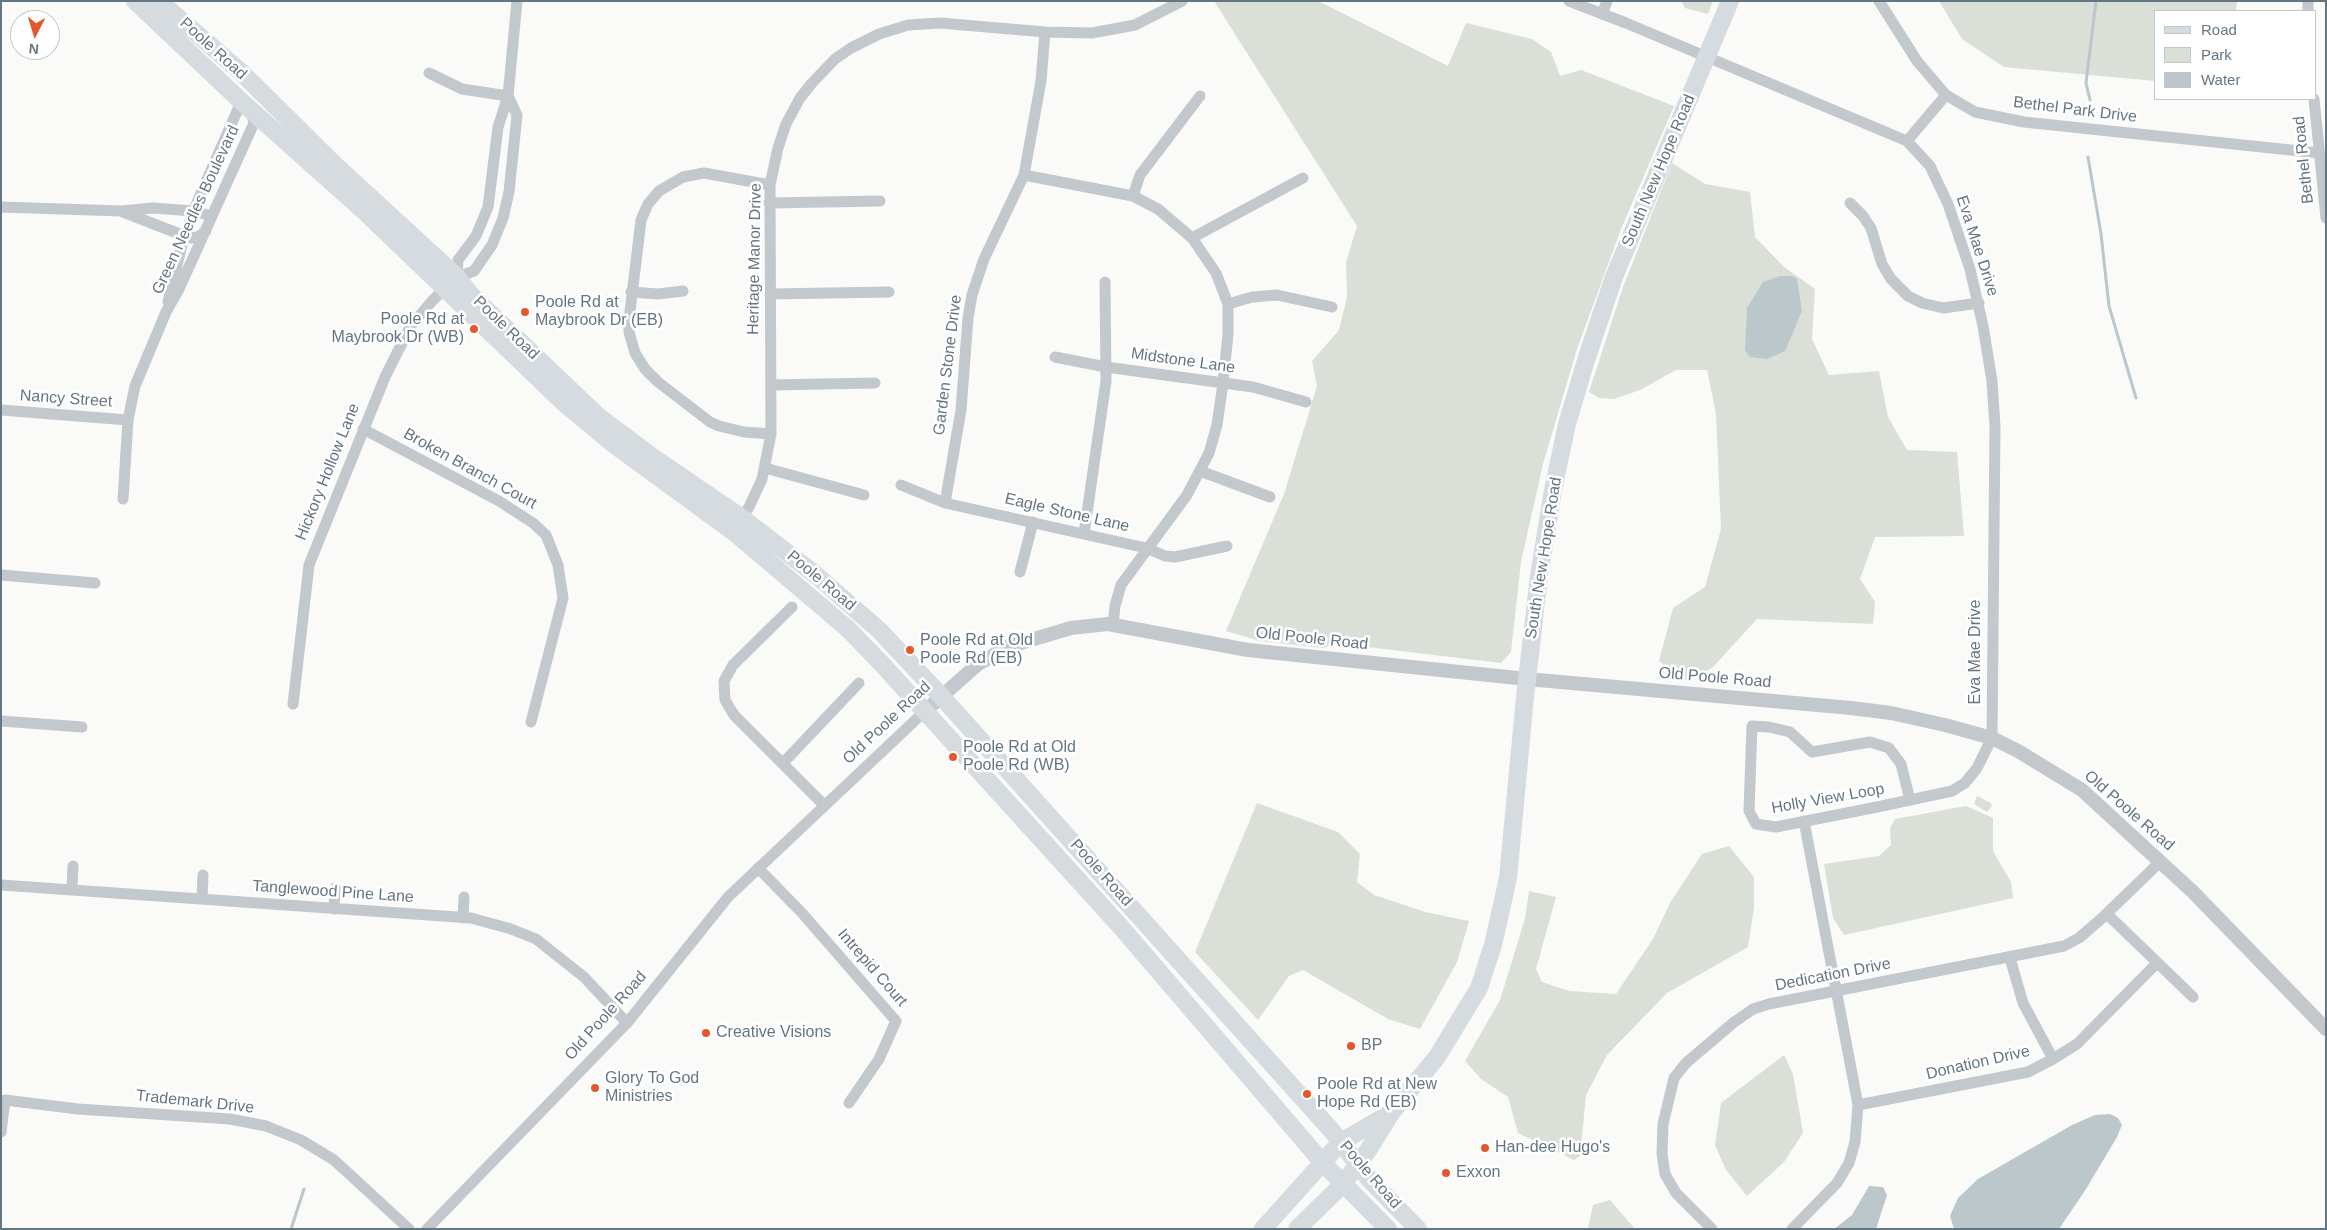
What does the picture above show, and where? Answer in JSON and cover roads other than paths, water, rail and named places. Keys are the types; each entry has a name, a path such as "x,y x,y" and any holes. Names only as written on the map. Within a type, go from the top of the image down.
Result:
{"main road":[{"name":"Poole Road","path":"135,1 250,109 364,211 451,283"},
{"name":"Poole Road","path":"159,1 241,72 451,283 564,403 616,446 816,575 880,631 941,696 1341,1142 1369,1179 1418,1229"},
{"name":"South New Hope Road","path":"1297,1229 1344,1183 1391,1113 1437,1057 1479,988 1493,945 1508,878 1527,679 1541,566 1553,490 1567,424 1614,277 1730,1"},
{"name":"Poole Road","path":"737,525 848,629 925,711 1120,926 1323,1163 1388,1229"},
{"name":"South New Hope Road","path":"1263,1229 1341,1142 1391,1113"}],"street":[{"path":"451,283 458,260 476,236 488,207 498,128 508,96 517,1"},
{"name":"Heritage Manor Drive","path":"737,525 753,499 765,468 771,434 770,184 778,148 793,110 823,70 851,48 879,34 908,25 925,23 1084,34 1122,29 1160,14 1182,1"},
{"name":"Eva Mae Drive","path":"1569,1 1907,141 1930,166 1948,204 1970,269 1979,303 1988,353 1995,426 1992,738"},
{"path":"1602,14 1607,1"},
{"name":"Bethel Park Drive","path":"1879,1 1917,61 1946,95 1975,112 2024,122 2319,153"},
{"name":"Garden Stone Drive","path":"945,503 961,410 968,318 972,295 995,234 1024,175 1041,81 1045,32"},
{"path":"429,73 462,89 508,96"},
{"path":"250,109 258,90"},
{"path":"1907,141 1946,95"},
{"name":"Hickory Hollow Lane","path":"293,704 309,564 363,429 399,347 410,327 432,301 451,283 474,271 492,244 503,218 509,192 517,115 508,96"},
{"path":"1133,196 1140,175 1200,96"},
{"name":"Bethel Road","path":"2314,100 2326,218"},
{"name":"Green Needles Boulevard","path":"123,499 128,420 135,386 166,312 180,289 254,123 250,109 238,109 194,211 184,236 166,312"},
{"path":"770,184 704,173 683,177 666,185 648,204 640,220 628,320 630,337 640,361 651,375 710,422 729,430 771,434"},
{"path":"1024,175 1133,196 1158,209 1192,238 1216,273 1228,304 1228,334 1223,383 1217,425 1209,453 1188,495 1146,548 1121,585 1115,606 1113,624"},
{"path":"1192,238 1303,178"},
{"path":"769,203 880,200"},
{"path":"1850,203 1863,216 1871,228 1882,264 1891,279 1908,296 1922,303 1942,308 1979,303"},
{"path":"1,207 122,211 153,208 194,211 212,216"},
{"path":"122,211 184,236 198,237 206,231"},
{"path":"1084,534 1106,367 1105,282"},
{"path":"631,292 658,294 683,291"},
{"path":"770,294 890,292"},
{"path":"1228,304 1252,297 1277,295 1332,307"},
{"name":"Midstone Lane","path":"1055,357 1106,367 1252,387 1306,402"},
{"path":"771,385 875,383"},
{"name":"Nancy Street","path":"1,410 128,420"},
{"name":"Broken Branch Court","path":"363,429 499,501 533,523 546,535 558,565 563,598 531,722"},
{"path":"765,468 864,495"},
{"path":"1200,471 1270,497"},
{"name":"Eagle Stone Lane","path":"901,485 945,503 1146,548 1175,557 1227,546"},
{"path":"1020,572 1033,522"},
{"path":"1,575 94,583"},
{"path":"792,607 733,665 724,681 725,700 734,715 824,805"},
{"name":"Old Poole Road","path":"428,1229 627,1023 722,904 824,805 977,665 1007,648 1070,628 1113,624 1248,650 1527,679 1851,708 1891,713 1944,724 1992,738 2018,751 2082,790 2193,892 2325,1025"},
{"path":"783,763 859,683"},
{"path":"1,722 82,727"},
{"name":"Holly View Loop","path":"1910,800 1901,764 1888,748 1870,742 1812,752 1790,732 1769,727 1752,726 1749,811 1756,824 1776,827 1910,800 1952,791 1965,783 1977,768 1992,738"},
{"path":"1792,1229 1837,1184 1849,1163 1856,1142 1858,1105 1804,821"},
{"name":"Dedication Drive","path":"1712,1229 1676,1193 1665,1174 1662,1154 1663,1124 1674,1078 1686,1063 1733,1023 1753,1008 2064,946 2080,938 2160,862"},
{"path":"72,890 74,866"},
{"name":"Intrepid Court","path":"758,868 802,912 896,1021 879,1059 849,1103"},
{"path":"202,899 203,876"},
{"name":"Tanglewood Pine Lane","path":"1,885 463,918 511,929 536,939 584,977 627,1023"},
{"path":"334,909 336,888"},
{"path":"463,918 464,897"},
{"path":"2107,914 2193,997"},
{"path":"2010,958 2023,1003 2054,1059"},
{"name":"Donation Drive","path":"1858,1105 2028,1072 2054,1059 2077,1044 2157,963"},
{"name":"Trademark Drive","path":"1,1132 5,1100 78,1108 230,1119 266,1126 301,1140 334,1160 409,1229"}],"water":[{"path":"1780,276 1792,276 1797,279 1802,311 1785,351 1767,359 1750,357 1745,350 1747,308 1763,282"},
{"path":"2110,1114 2118,1118 2122,1125 2117,1137 2086,1189 2059,1229 1954,1229 1950,1216 1958,1198 1978,1179 2072,1125 2095,1115"},
{"path":"1869,1186 1883,1187 1887,1195 1876,1229 1834,1229 1852,1215"}],"waterway":[{"path":"2090,100 2086,83 2096,1"},
{"path":"2088,157 2101,234 2109,306 2136,398"},
{"path":"291,1229 304,1189"}],"place":[{"name":"Poole Rd at Maybrook Dr (EB)","path":"525,312"},
{"name":"Poole Rd at Maybrook Dr (WB)","path":"474,329"},
{"name":"Poole Rd at Old Poole Rd (EB)","path":"910,650"},
{"name":"Poole Rd at Old Poole Rd (WB)","path":"953,757"},
{"name":"Creative Visions","path":"706,1033"},
{"name":"BP","path":"1351,1046"},
{"name":"Glory To God Ministries","path":"595,1088"},
{"name":"Poole Rd at New Hope Rd (EB)","path":"1307,1094"},
{"name":"Han-dee Hugo's","path":"1485,1148"},
{"name":"Exxon","path":"1446,1173"}]}
